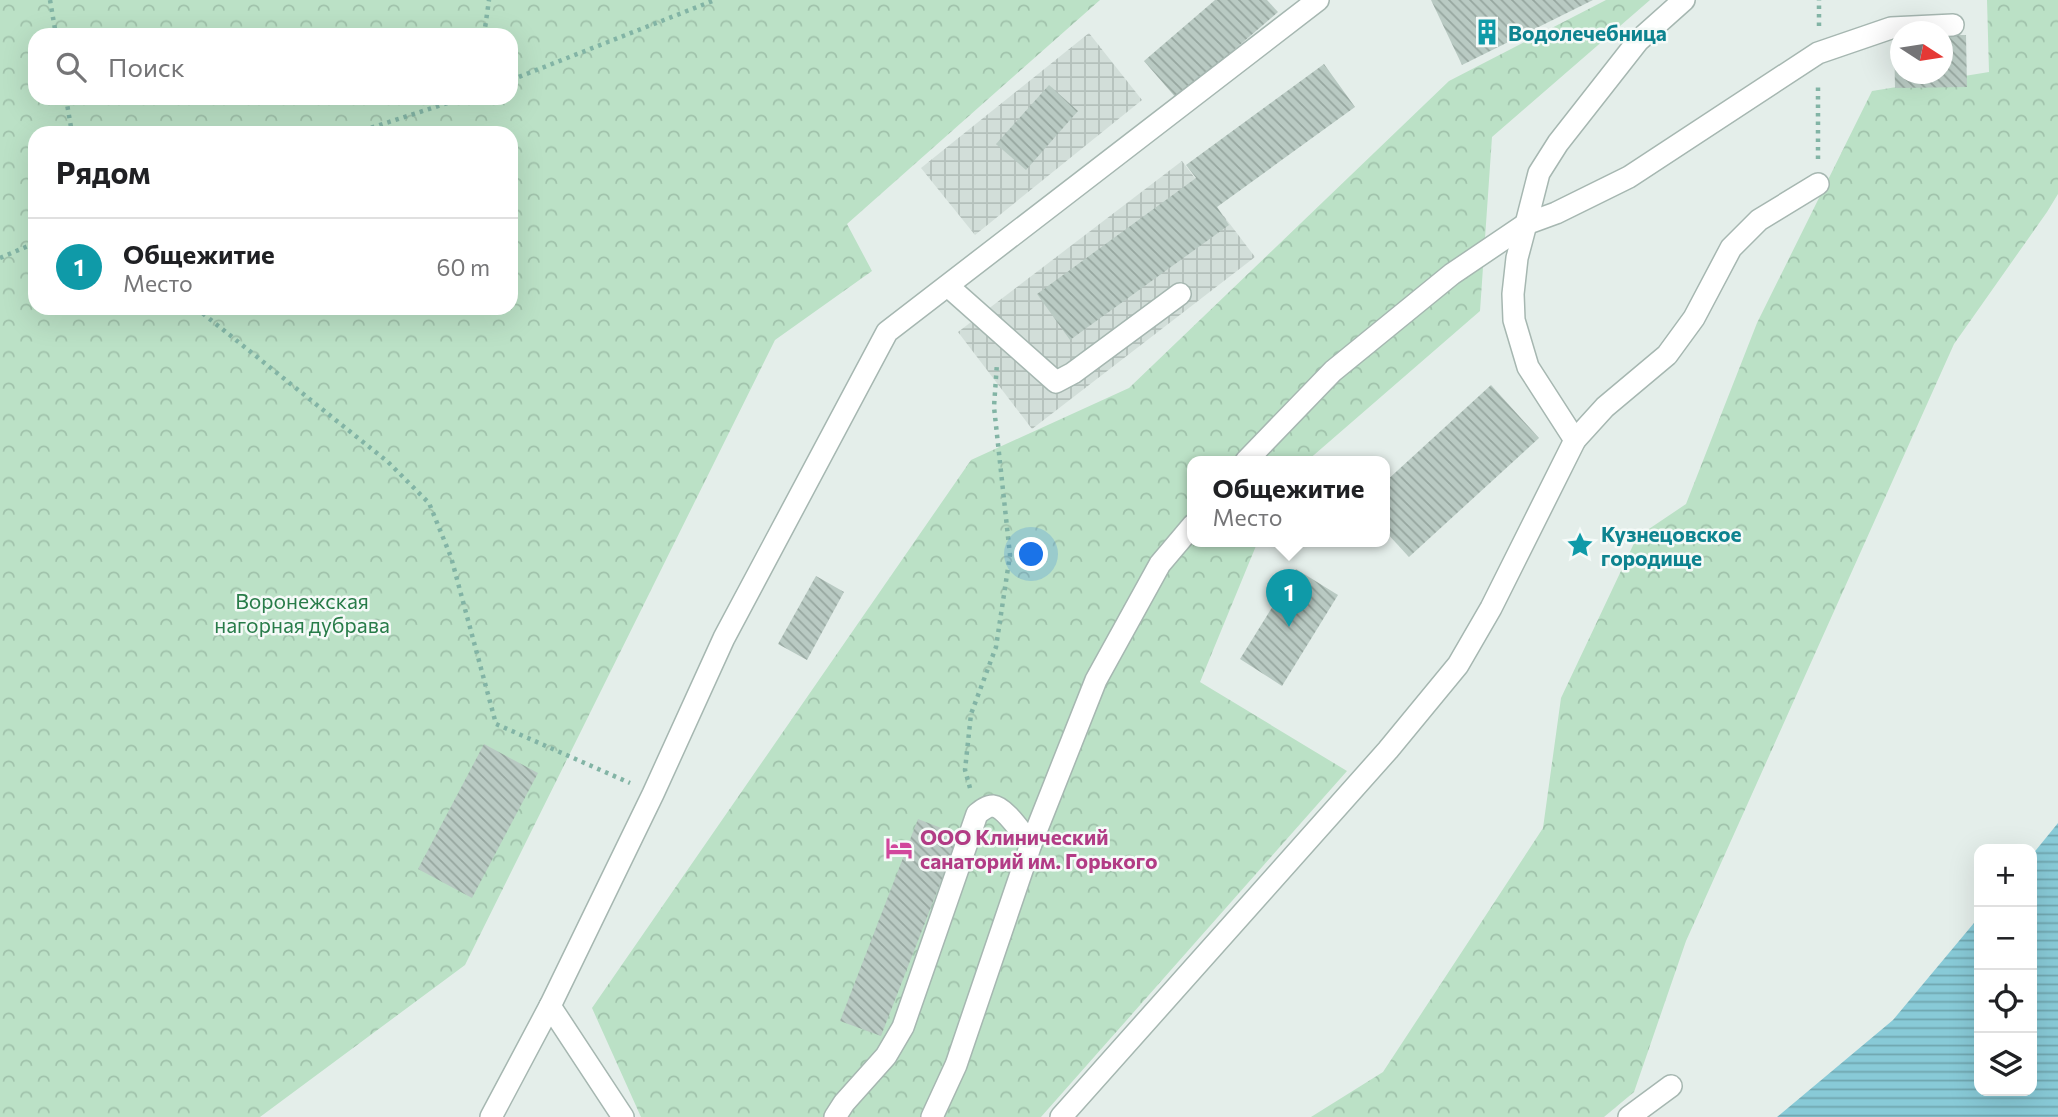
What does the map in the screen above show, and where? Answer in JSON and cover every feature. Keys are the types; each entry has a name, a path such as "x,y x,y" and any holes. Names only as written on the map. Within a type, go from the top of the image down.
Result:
{"street":[{"path":"491,1117 551,1006 653,794 724,638 887,332 949,287 1318,0"},
{"path":"1575,440 1528,367 1517,332 1513,294 1517,258 1539,173 1558,142 1639,41 1685,0"},
{"path":"1252,456 1333,371 1452,274 1526,223 1556,214 1629,177 1818,54 1890,28"},
{"path":"1061,1117 1388,750 1458,665 1491,608 1575,440 1605,407 1667,355 1694,318 1731,248 1759,220 1818,184"},
{"path":"949,287 1056,382 1073,373 1180,294"},
{"path":"932,1117 956,1065 1031,844 1096,680 1160,564 1187,532"},
{"path":"835,1117 886,1056 903,1027 977,814 989,806 996,806 1003,810 1031,844"},
{"path":"551,1006 623,1117"},
{"path":"1629,1117 1671,1086"}],"path":[{"path":"50,0 55,28"},
{"path":"485,28 489,0"},
{"path":"518,77 715,0"},
{"path":"1818,184 1819,0"},
{"path":"67,105 71,126"},
{"path":"377,126 441,105"},
{"path":"0,258 28,246"},
{"path":"205,315 388,462 429,503 451,557 496,724 653,794"},
{"path":"977,814 965,770 971,713 996,647 1010,555 994,407 998,331"}],"shaded area":[{"path":"1089,33 1142,100 975,235 921,168"},
{"path":"1182,161 1255,257 1032,429 958,332"}],"green space":[{"name":"Воронежская нагорная дубрава","path":"0,0 1100,0 847,224 872,271 775,340 465,965 260,1117 0,1117"},
{"path":"1606,0 1650,0 1492,137 1480,311 1313,456 1187,456 1187,547 1256,547 1200,682 1347,771 1041,1117 641,1117 592,1008 971,460 1129,388 1449,81"},
{"path":"1987,0 2058,0 2058,194 1954,344 1686,941 1634,1092 1604,1117 1311,1117 1383,1072 1543,828 1561,698 1637,537 1686,504 1757,323 1872,91 1915,84 1953,84 1953,78 1989,72"}],"water":[{"path":"2058,823 2058,1117 1777,1117 1893,1020 1974,923 1974,1096 2037,1096 2037,849"}],"building":[{"path":"1215,0 1267,0 1278,12 1177,99 1144,61"},
{"name":"Водолечебница","path":"1431,0 1593,0 1462,65"},
{"path":"1953,35 1966,35 1967,87 1895,88 1895,84 1953,84"},
{"path":"1324,64 1355,107 1217,207 1229,225 1070,340 1037,294 1196,178 1186,165"},
{"path":"1049,85 1078,111 1026,170 996,144"},
{"path":"1491,385 1539,438 1409,557 1390,536 1390,477"},
{"path":"1296,569 1338,595 1282,686 1240,659"},
{"path":"816,576 844,592 807,660 778,644"},
{"path":"484,744 538,773 472,898 418,869"},
{"path":"918,819 959,835 881,1036 840,1021"}],"place":[{"name":"Водолечебница","path":"1487,32"},
{"name":"Кузнецовское городище","path":"1580,545"},
{"name":"Общежитие","path":"1289,627"},
{"name":"ООО Клинический санаторий им. Горького","path":"899,848"}]}
